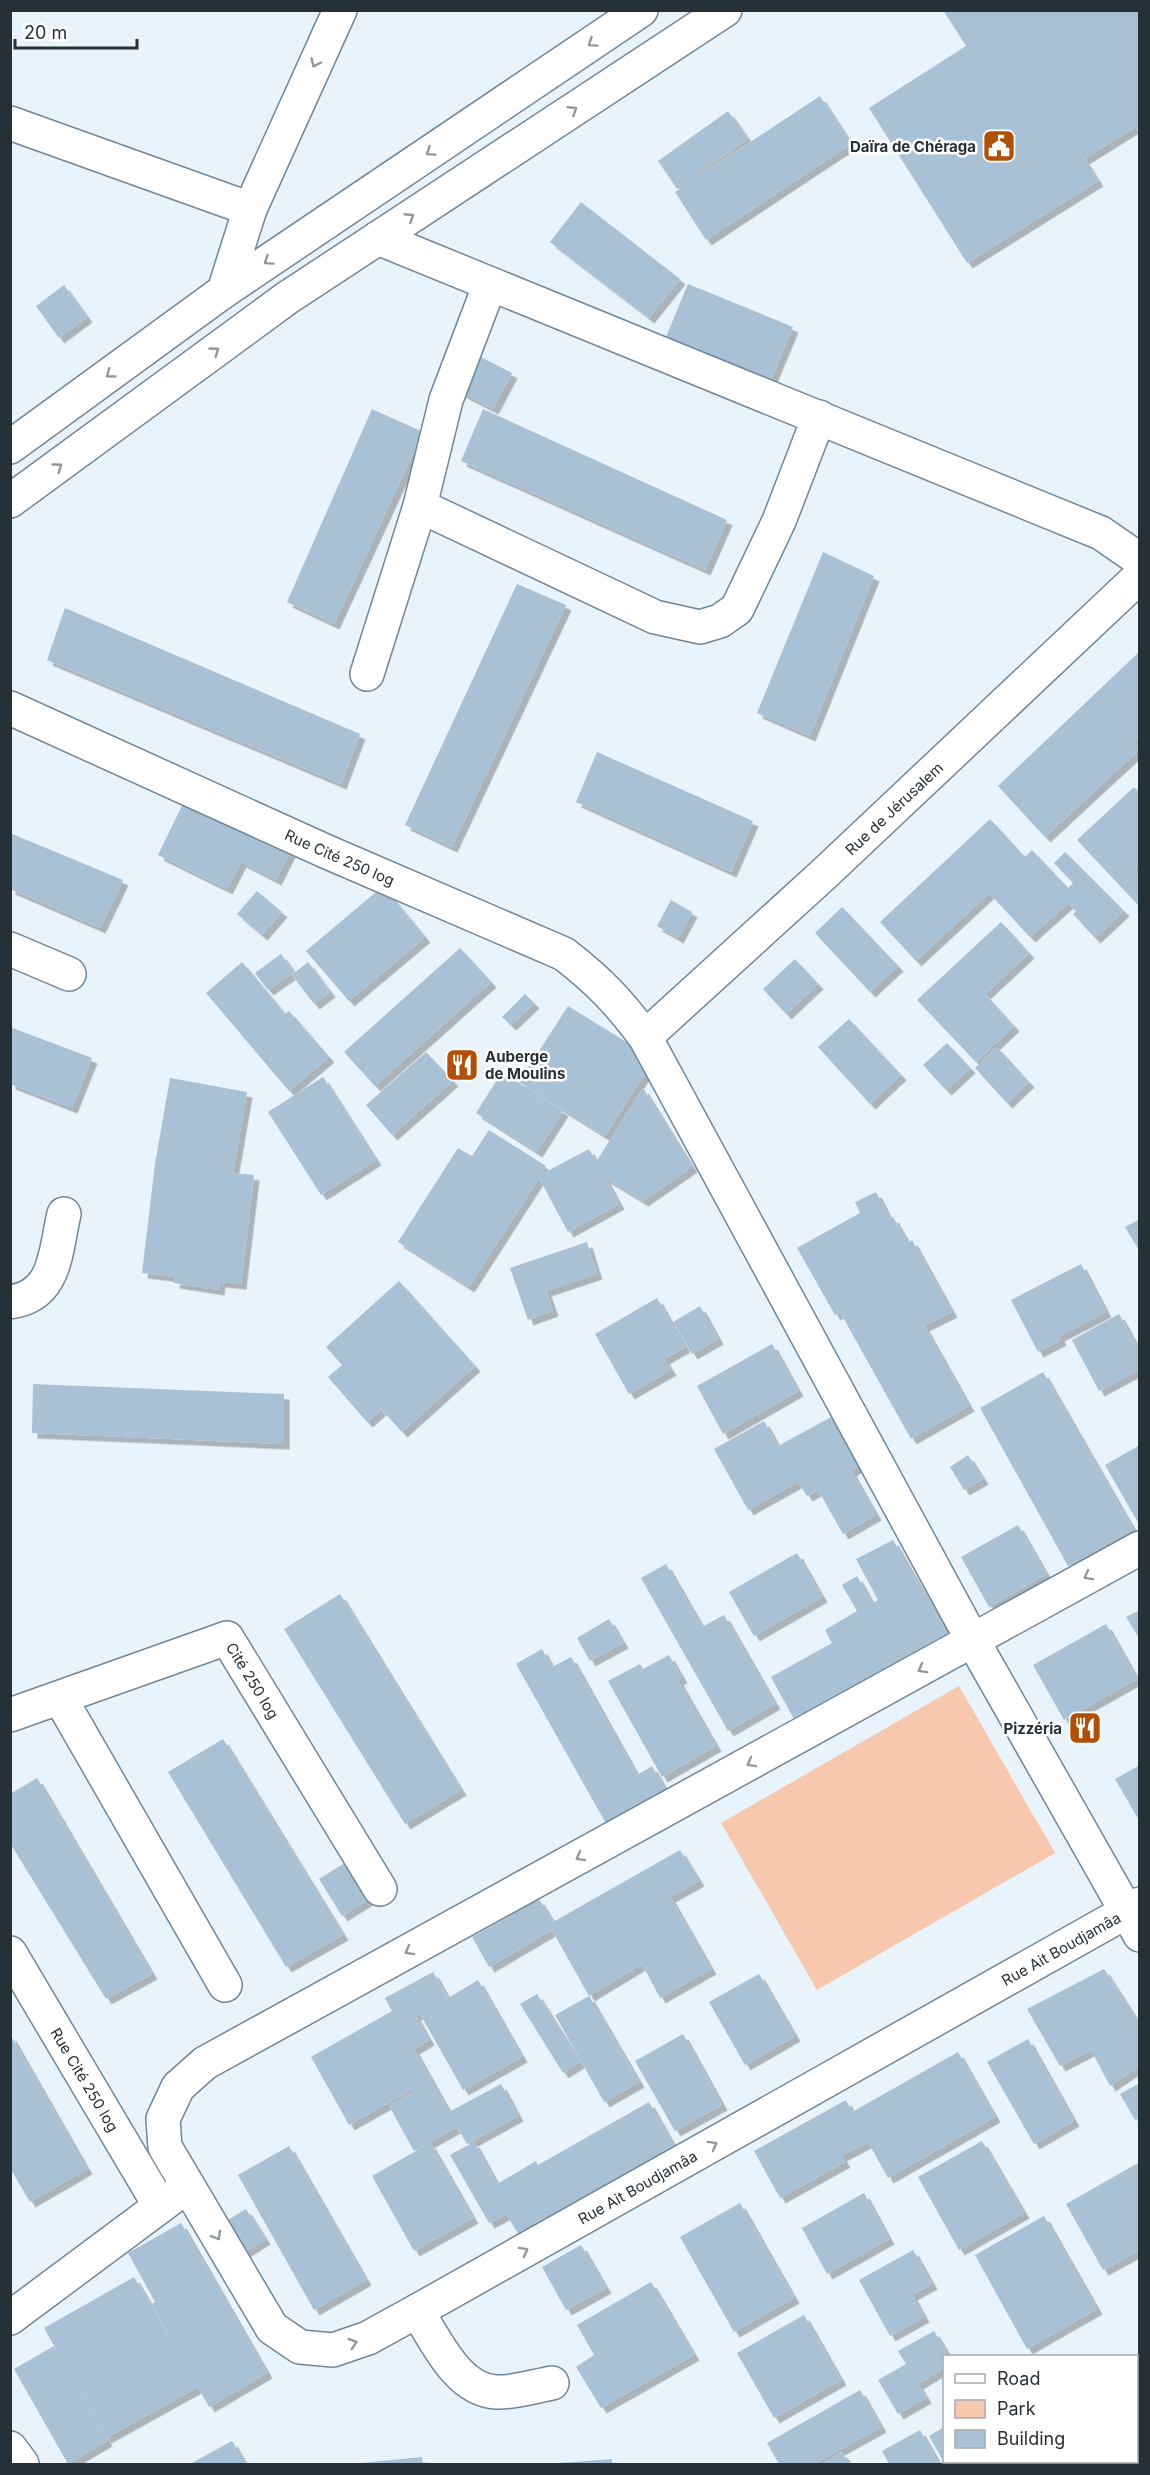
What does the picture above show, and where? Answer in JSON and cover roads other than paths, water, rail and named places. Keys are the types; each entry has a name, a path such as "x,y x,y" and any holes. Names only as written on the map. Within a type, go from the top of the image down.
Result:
{"main road":[{"path":"224,291 250,209 340,10"},
{"path":"10,447 224,291 640,10"},
{"path":"10,501 287,298 724,10"},
{"path":"10,123 250,209"},
{"path":"378,238 1101,533 1140,560"},
{"path":"368,674 420,506 446,400 490,284"},
{"path":"420,506 656,616 700,627 720,621 737,609 779,521 819,417"},
{"name":"Rue de Jérusalem","path":"645,1037 824,874 1140,576"},
{"name":"Rue Cité 250 log","path":"10,708 325,850 564,954 594,977 620,1003 645,1037 973,1641 1135,1917"},
{"path":"10,949 69,974"},
{"path":"10,1302 33,1296 42,1288 51,1273 64,1214"},
{"name":"Rue Ait Boudjamâa","path":"1135,1917 368,2338 333,2349 300,2347 272,2328 165,2147 163,2119 178,2087 205,2063 1140,1548"},
{"name":"Cité 250 log","path":"10,1715 227,1638 380,1889"},
{"path":"60,1698 225,1985"},
{"name":"Rue Cité 250 log","path":"10,1953 160,2206"},
{"path":"10,2318 186,2186"},
{"path":"417,2311 452,2366 471,2384 496,2392 552,2383"},
{"path":"10,2448 22,2464"}],"place":[{"name":"Daïra de Chéraga","path":"999,146"},
{"name":"Auberge de Moulins","path":"462,1065"},
{"name":"Pizzéria","path":"1085,1728"}]}
